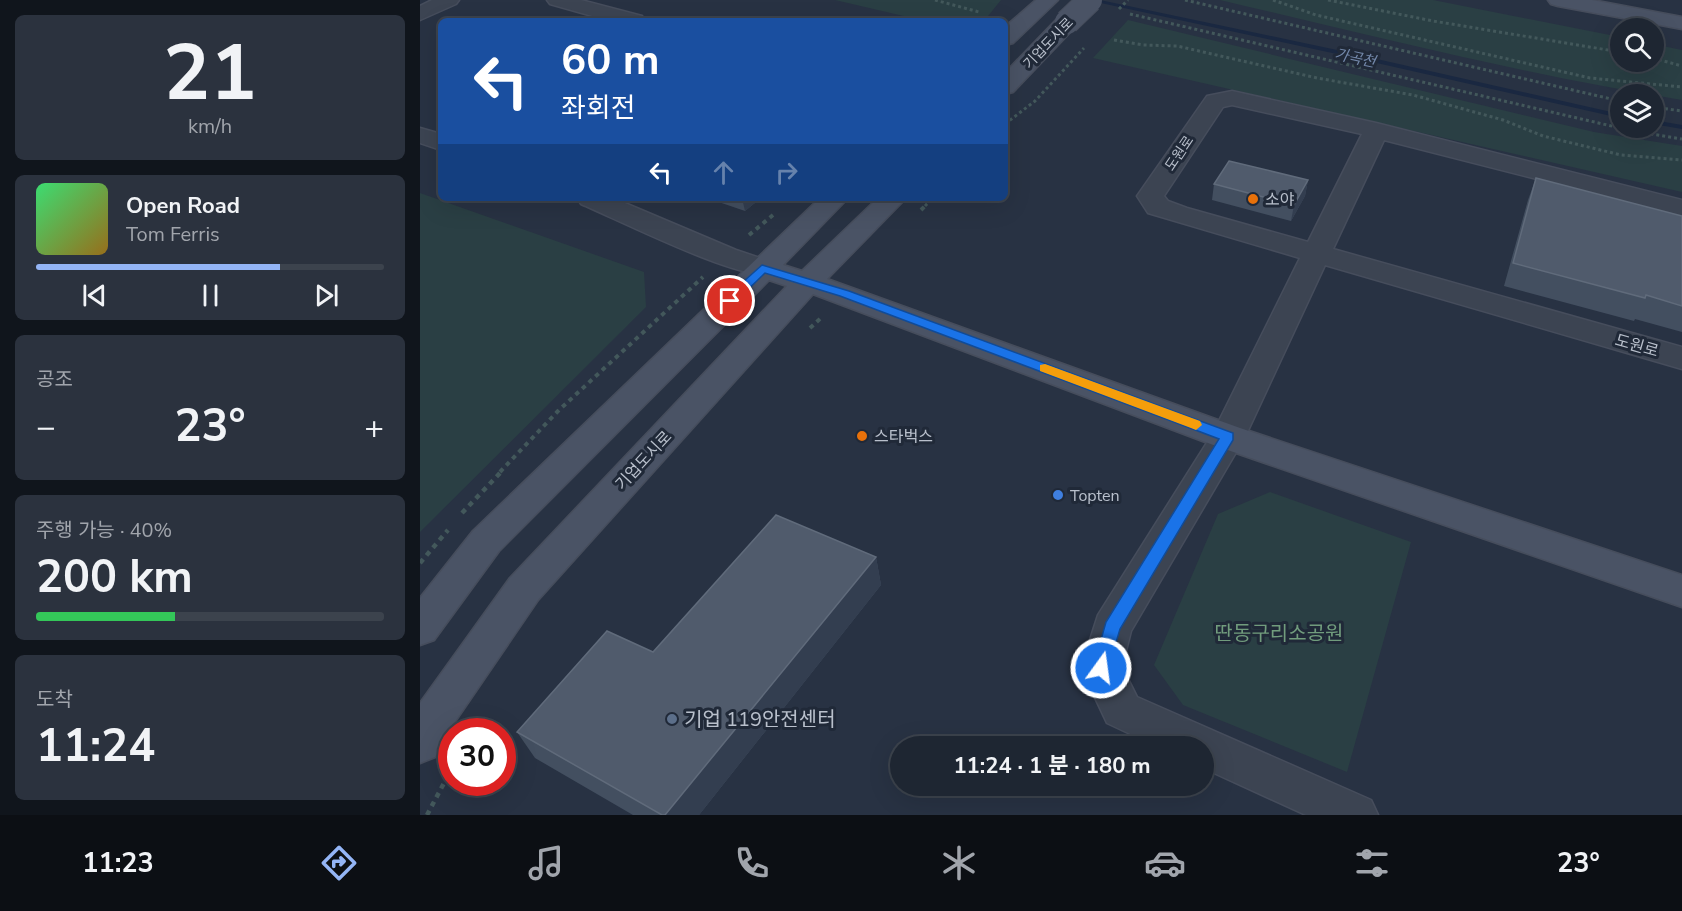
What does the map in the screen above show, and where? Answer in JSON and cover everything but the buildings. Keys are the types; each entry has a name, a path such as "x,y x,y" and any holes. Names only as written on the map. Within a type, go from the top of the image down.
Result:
{"street":[{"path":"420,14 449,0"},
{"path":"556,0 623,18"},
{"name":"기업도시로","path":"1008,35 1048,0"},
{"name":"기업도시로","path":"1008,84 1090,0"},
{"path":"1558,0 1682,24"},
{"name":"도원로","path":"1682,208 1376,130 1255,101 1232,98 1215,101 1150,196 1158,207 1177,214 1682,358"},
{"path":"1355,815 1122,710 1101,668 1112,627 1228,437 1376,130"},
{"path":"420,135 438,141"},
{"path":"597,201 726,256 807,282 1228,437 1682,591"},
{"path":"420,628 486,541 832,201"},
{"name":"기업도시로","path":"420,743 437,713 524,589 807,282 890,201"}],"path":[{"path":"935,0 979,12"},
{"path":"1185,0 1610,99"},
{"path":"1273,0 1316,15 1590,78 1682,87"},
{"path":"1328,0 1433,21 1610,50"},
{"path":"1130,14 1633,131 1682,139"},
{"path":"1114,40 1143,45 1177,46 1317,78 1413,95 1503,120 1543,136 1621,155 1682,160"},
{"path":"1664,61 1682,66"},
{"path":"1664,109 1682,111"},
{"path":"420,563 471,503 558,411 690,289"},
{"path":"427,815 438,794"}],"green space":[{"path":"835,0 1001,0 986,18 912,18"},
{"path":"1220,0 1433,0 1610,35 1610,72 1664,72 1664,46 1682,50 1682,100 1664,97 1664,84 1610,84 1610,87 1393,41"},
{"path":"1128,20 1610,135 1610,138 1632,138 1682,146 1682,192 1093,58"},
{"path":"420,193 644,272 646,307 420,532"},
{"name":"딴동구리소공원","path":"1270,492 1411,542 1347,772 1183,705 1154,665 1218,514"}],"waterway":[{"name":"가곡천","path":"1090,0 1337,52 1610,114"},
{"name":"가곡천","path":"1664,124 1682,127"}],"slow traffic":[{"path":"1045,368 1196,425"}],"place":[{"name":"소야","path":"1253,199"},
{"name":"스타벅스","path":"862,436"},
{"name":"Topten","path":"1058,495"},
{"name":"기업 119안전센터","path":"672,719"}],"route":[{"path":"730,301 762,268 844,294 1228,437 1112,627 1101,668"}]}
